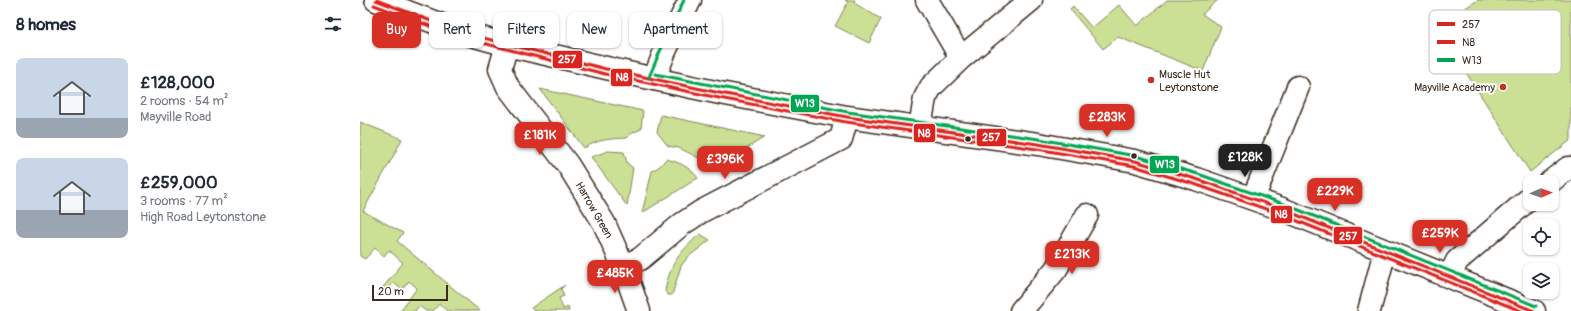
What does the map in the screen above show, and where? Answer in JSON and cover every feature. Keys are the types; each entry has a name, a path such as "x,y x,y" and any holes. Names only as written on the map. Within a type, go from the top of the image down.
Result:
{"street":[{"path":"376,0 460,32 493,41"},
{"path":"654,79 665,51 690,0"},
{"path":"927,0 961,58"},
{"path":"920,127 925,98 931,87 961,58 1031,0"},
{"name":"Harrow Green","path":"506,48 500,69 508,87 568,165 604,223 623,266 639,311"},
{"path":"520,48 720,93 847,117 1116,157 1196,179 1253,199 1385,252 1450,276 1534,311"},
{"path":"1253,199 1298,87"},
{"path":"623,266 640,259 682,224 702,211 841,139 847,117"},
{"path":"1559,176 1570,168"},
{"path":"1450,276 1457,261 1523,204"},
{"path":"1021,311 1056,269 1087,214"},
{"path":"1369,311 1385,252"}],"green space":[{"path":"845,0 855,0 854,3 881,19 869,43 835,26 848,2"},
{"path":"1167,0 1218,0 1202,14 1221,27 1203,71 1118,37 1103,49 1070,9 1073,6 1092,28 1119,5 1137,26"},
{"path":"1478,0 1571,0 1571,140 1530,172 1467,74 1561,74 1561,10 1462,10"},
{"path":"540,89 643,111 641,129 632,133 627,138 600,141 584,148"},
{"path":"661,115 765,137 710,171 704,162 697,157 679,148 668,146 657,132"},
{"path":"360,122 402,139 363,211 403,233 397,241 480,311 447,311 439,304 433,311 426,311 419,306 415,311 400,311 417,288 409,281 402,290 394,283 382,295 379,292 403,263 389,250 384,256 375,248 365,259 360,256"},
{"path":"608,151 624,152 627,163 633,168 627,206 591,157"},
{"path":"666,159 684,166 698,178 642,213 652,171 660,166"},
{"path":"700,234 710,240 688,257 681,266 672,295 668,295 665,291 673,265 681,253"},
{"path":"565,285 561,289 564,296 559,298 563,309 568,307 569,311 534,311 531,308"}],"transit line":[{"name":"257","path":"376,0 460,32 606,69 720,93 847,117 1038,144 1135,161 1196,179 1282,209 1534,311"},
{"name":"W13","path":"649,77 684,0"},
{"name":"N8","path":"374,5 459,37 605,74 719,98 846,122 1037,149 1134,166 1194,184 1280,214 1521,311"},
{"name":"W13","path":"655,74 848,112 1039,139 1136,156 1198,174 1284,204 1536,306"}],"place":[{"name":"Muscle Hut Leytonstone","path":"1151,80"},
{"name":"Mayville Academy","path":"1503,87"}]}
